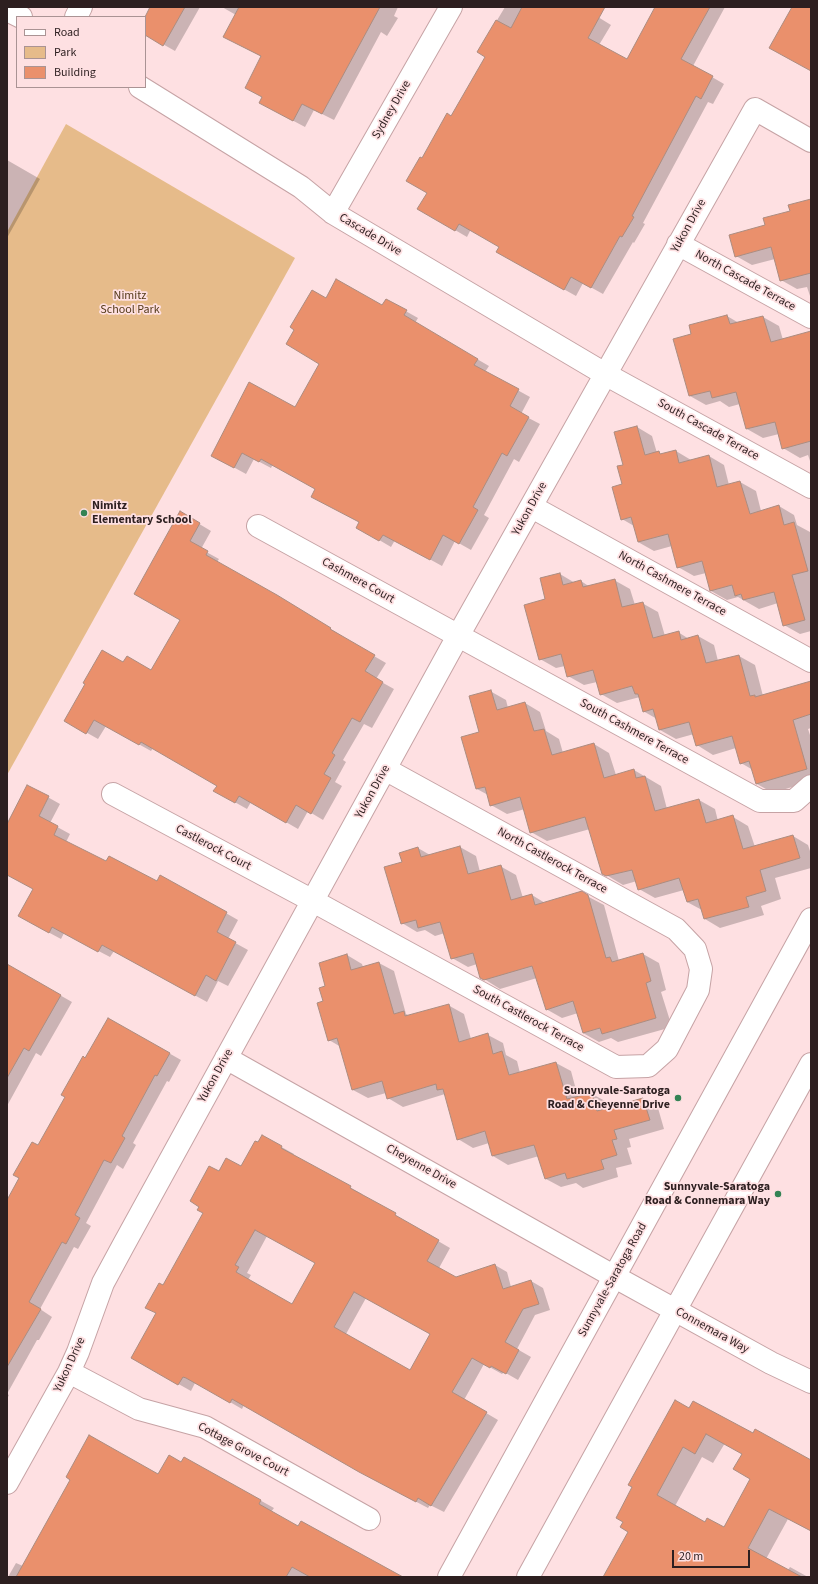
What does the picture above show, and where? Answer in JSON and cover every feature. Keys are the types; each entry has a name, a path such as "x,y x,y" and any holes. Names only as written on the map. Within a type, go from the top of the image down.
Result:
{"street":[{"path":"76,16 81,7"},
{"name":"Sydney Drive","path":"333,213 451,7"},
{"path":"7,10 19,16"},
{"name":"Cascade Drive","path":"142,88 301,187 333,213 605,374"},
{"name":"Yukon Drive","path":"7,1483 69,1372 104,1283 226,1058 458,636 755,109 811,141"},
{"name":"North Cascade Terrace","path":"678,244 811,317"},
{"name":"South Cascade Terrace","path":"605,374 811,486"},
{"name":"North Cashmere Terrace","path":"532,506 811,662"},
{"name":"Cashmere Court","path":"258,526 458,636"},
{"name":"South Cashmere Terrace","path":"458,636 760,801 794,801 811,786"},
{"name":"North Castlerock Terrace","path":"385,769 676,929 695,949 701,969"},
{"name":"Castlerock Court","path":"113,794 313,901"},
{"name":"South Castlerock Terrace","path":"313,901 616,1068 648,1066 667,1049 698,990 701,969"},
{"name":"Sunnyvale-Saratoga Road","path":"449,1577 811,919"},
{"name":"Cheyenne Drive","path":"226,1058 615,1277"},
{"path":"528,1577 811,1064"},
{"name":"Connemara Way","path":"615,1277 771,1363 811,1382"},
{"name":"Cottage Grove Court","path":"69,1372 139,1409 205,1427 369,1519"}],"green space":[{"name":"Nimitz School Park","path":"66,124 295,258 7,775 7,232"}],"building":[{"path":"150,7 185,7 163,46 146,36 146,16"},
{"path":"239,7 380,7 322,114 302,104 293,121 259,103 262,97 245,88 261,56 223,37"},
{"path":"522,7 605,7 588,38 627,59 655,7 710,7 681,59 713,76 701,99 696,96 632,216 634,217 622,237 620,236 591,288 571,277 564,290 496,252 499,247 459,224 455,231 417,209 427,193 406,181 420,157 422,158 447,113 451,116 485,57 477,52 496,20 511,28"},
{"path":"792,7 811,7 811,71 769,48"},
{"path":"811,199 811,273 780,281 771,247 735,257 729,235 765,225 763,218 790,211 788,205"},
{"path":"336,279 382,305 386,299 407,310 404,315 478,359 474,365 519,389 510,406 529,417 507,456 502,453 473,507 478,510 459,544 443,535 430,560 383,535 379,541 356,528 359,522 311,497 315,489 261,459 259,462 242,453 234,468 211,456 249,382 295,407 319,364 286,344 294,330 290,327 312,290 326,298"},
{"path":"727,315 730,324 763,316 771,342 811,331 811,441 782,449 775,422 746,429 736,392 712,398 710,391 689,396 673,339 691,334 689,325"},
{"path":"637,426 645,455 659,451 660,454 676,450 679,463 709,455 717,487 740,481 750,514 779,505 784,525 794,522 808,571 792,575 805,620 783,626 774,592 743,600 741,594 735,596 732,585 710,591 702,561 677,568 668,534 638,542 631,517 621,520 612,487 622,484 617,466 623,465 614,432"},
{"path":"180,511 200,523 190,541 208,551 206,555 277,595 331,628 330,629 375,655 365,671 383,682 360,722 352,718 332,753 335,755 324,774 331,778 311,814 296,805 286,823 239,796 235,803 213,791 217,786 141,742 139,745 94,720 86,734 64,721 102,650 123,662 127,656 151,670 180,620 134,594"},
{"path":"560,573 563,585 581,580 583,587 615,579 622,607 643,602 653,638 679,631 681,640 698,635 706,663 739,655 750,696 755,695 755,697 811,681 811,714 793,720 807,769 756,784 749,761 740,764 732,736 696,746 689,722 659,730 653,709 643,712 638,694 635,694 632,686 600,695 593,670 567,677 561,654 539,660 524,605 545,599 540,578"},
{"path":"491,690 497,710 525,702 534,731 544,729 552,755 594,743 604,778 634,769 636,778 645,776 655,811 699,799 706,823 733,815 743,849 793,835 800,858 760,870 766,891 746,897 749,907 704,919 698,899 687,902 679,878 638,890 632,870 606,876 602,874 585,817 530,833 520,797 490,806 485,787 476,789 461,737 479,732 469,696"},
{"path":"27,785 49,796 39,816 58,826 54,835 106,861 109,856 157,881 160,875 227,912 217,932 236,942 216,981 206,975 195,996 102,945 98,952 52,927 49,933 18,916 33,889 7,875 7,824"},
{"path":"460,846 468,874 501,865 511,900 532,894 535,905 582,891 588,895 606,958 610,957 612,962 643,953 651,981 646,983 656,1018 602,1034 600,1028 583,1033 573,1001 546,1010 532,966 484,980 480,978 473,953 451,959 440,922 418,928 416,920 401,924 384,867 402,862 399,853 418,847 421,857"},
{"path":"347,954 351,970 379,962 394,1014 404,1011 405,1016 449,1004 459,1042 488,1033 493,1054 502,1051 509,1075 556,1062 567,1099 592,1093 597,1111 643,1098 650,1120 614,1130 617,1139 612,1140 617,1155 601,1160 604,1169 567,1179 565,1173 545,1179 534,1145 492,1156 485,1131 457,1140 443,1089 437,1090 436,1084 387,1099 382,1081 352,1090 337,1038 328,1041 317,1003 323,1001 319,988 325,986 319,963"},
{"path":"7,964 61,995 29,1051 24,1048 7,1078"},
{"path":"108,1018 170,1053 157,1076 155,1075 122,1136 125,1138 111,1163 104,1160 75,1215 80,1218 66,1244 62,1242 29,1302 41,1309 7,1367 7,1200 19,1178 13,1175 32,1142 38,1145 65,1097 61,1095 83,1056 85,1058"},
{"path":"262,1135 282,1146 281,1148 351,1186 350,1188 396,1213 395,1215 439,1240 427,1261 456,1277 495,1264 503,1289 531,1280 539,1304 523,1309 505,1342 519,1350 506,1374 491,1366 490,1368 472,1358 452,1392 487,1412 431,1506 418,1498 416,1502 359,1472 232,1399 230,1403 183,1377 178,1385 131,1358 156,1313 145,1308 159,1283 163,1285 203,1213 197,1210 199,1207 190,1201 209,1166 219,1171 226,1158 241,1166 255,1141 258,1142","holes":["255,1230 315,1263 292,1304 236,1272 239,1267 235,1265","354,1292 430,1334 410,1370 334,1327"]},
{"path":"675,1400 689,1408 693,1401 753,1433 755,1429 811,1460 811,1531 769,1509 748,1548 802,1577 603,1577 628,1532 620,1527 623,1522 616,1518 632,1487 628,1485","holes":["706,1434 742,1454 733,1469 750,1479 724,1527 707,1518 705,1522 657,1495 683,1447 695,1454"]},
{"path":"89,1435 158,1474 169,1455 181,1462 184,1457 261,1500 259,1504 298,1526 301,1521 403,1577 310,1577 292,1567 286,1577 16,1577 70,1480 66,1477"}],"place":[{"name":"Nimitz Elementary School","path":"84,513"},
{"name":"Sunnyvale-Saratoga Road & Cheyenne Drive","path":"678,1098"},
{"name":"Sunnyvale-Saratoga Road & Connemara Way","path":"778,1194"}]}
